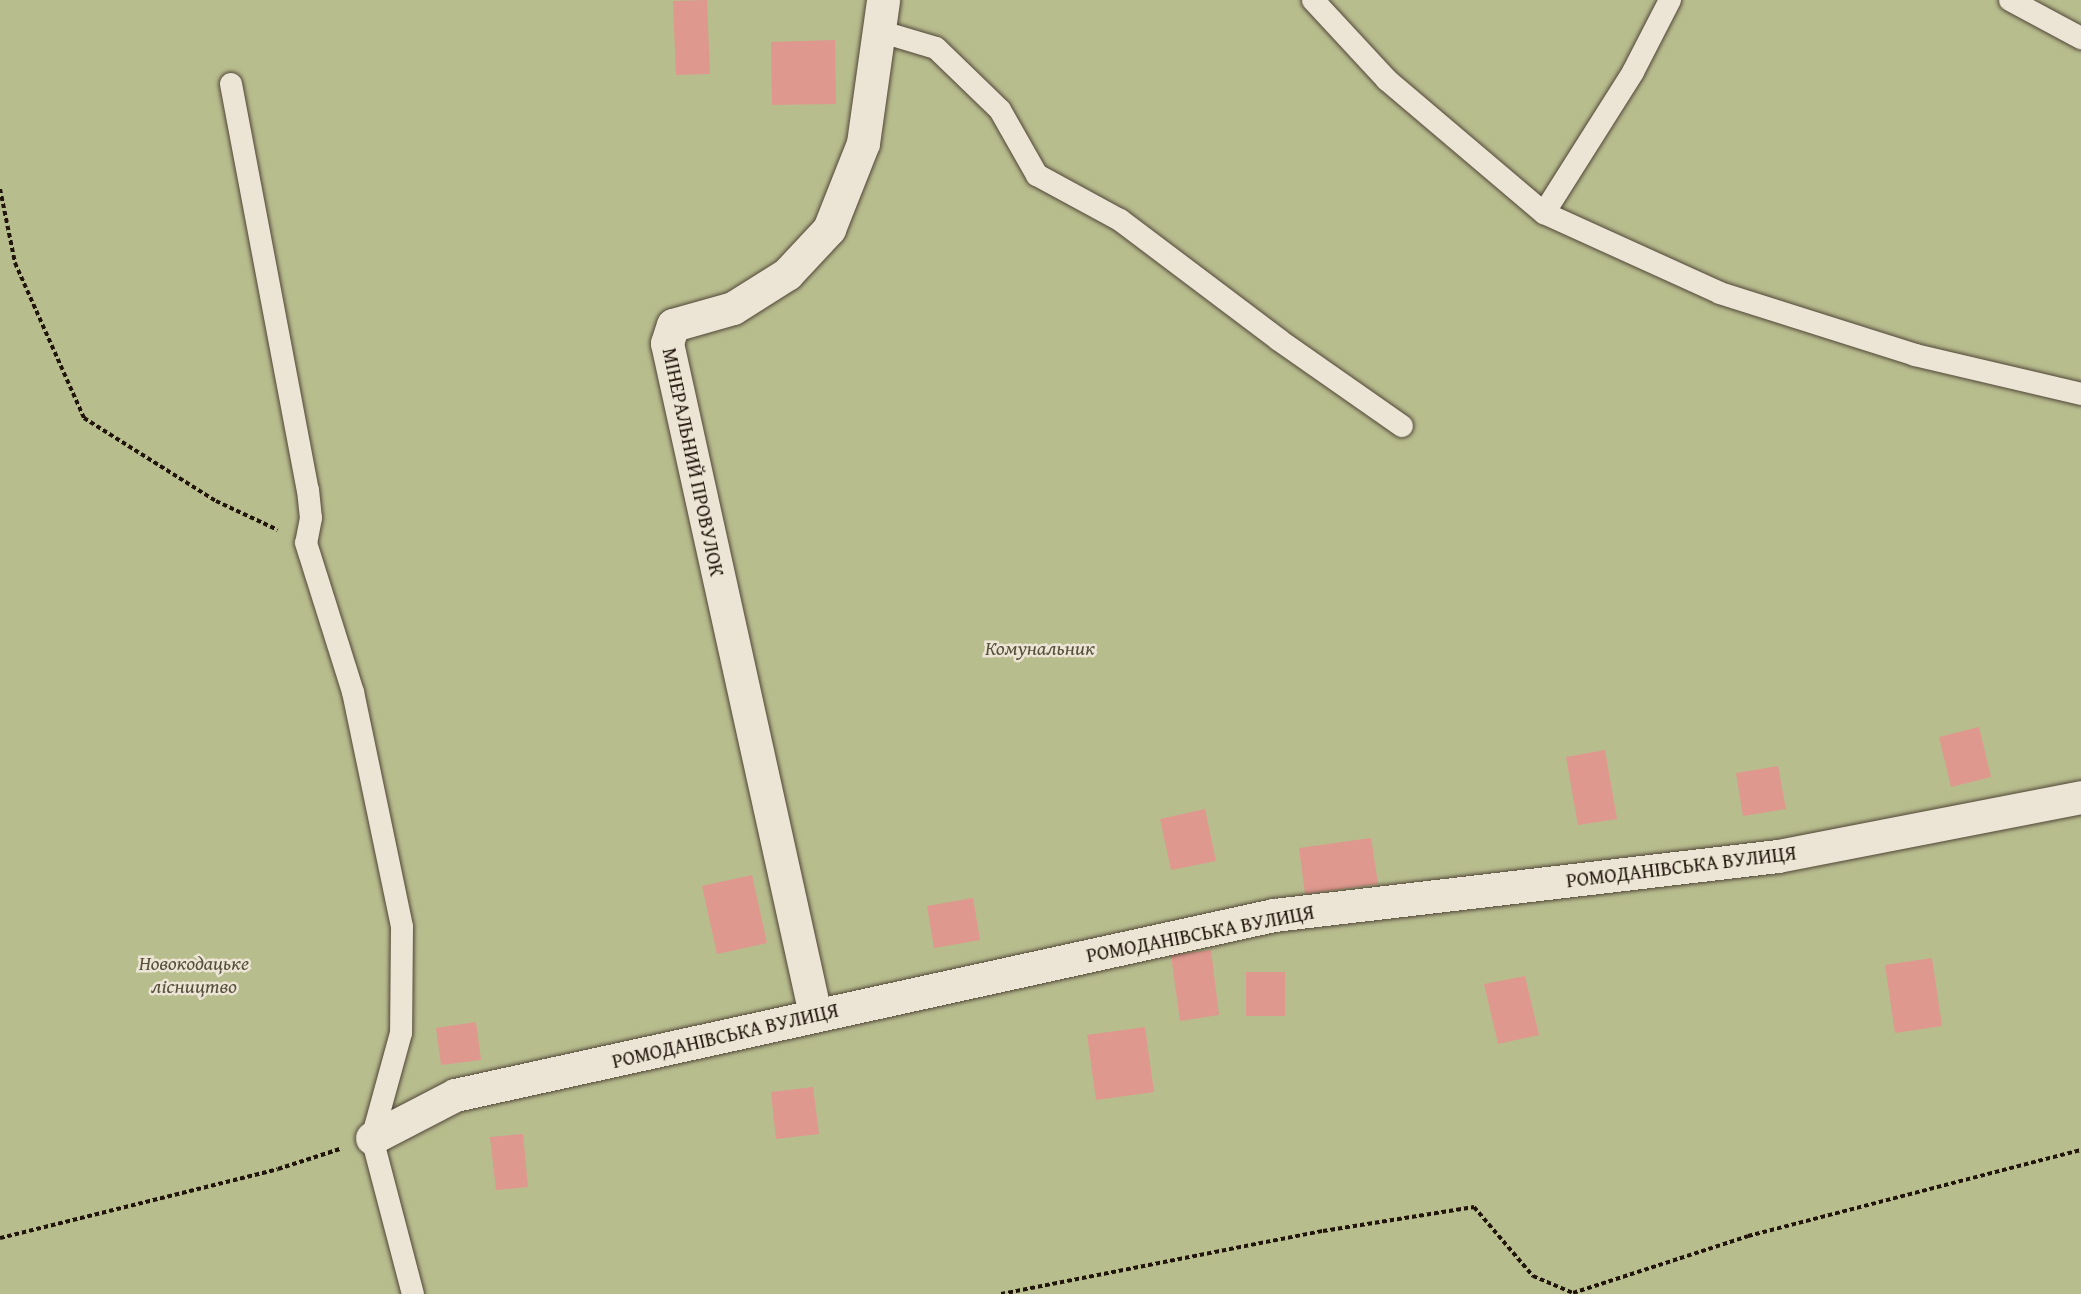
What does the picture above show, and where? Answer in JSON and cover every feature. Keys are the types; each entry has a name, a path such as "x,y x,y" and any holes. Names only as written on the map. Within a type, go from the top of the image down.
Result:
{"street":[{"name":"МІНЕРАЛЬНИЙ ПРОВУЛОК","path":"815,1014 667,343 673,325 733,308 787,274 829,229 863,143 881,15"},
{"name":"РОМОДАНІВСЬКА ВУЛИЦЯ","path":"372,1138 455,1095 815,1014 1274,915 1778,856 2081,797"}],"lane":[{"path":"1313,0 1387,80 1544,213 1720,293 1915,355 2081,394"},
{"path":"1544,213 1633,72 1670,0"},
{"path":"2010,0 2081,38"},
{"path":"881,15 936,48 1000,110 1037,175 1120,220 1279,340 1402,426"},
{"path":"231,84 308,490 311,518 306,543 353,692 402,927 401,1033 372,1138 413,1294"}],"path":[{"path":"0,189 15,263 84,418 216,501 306,543"},
{"path":"0,1238 278,1169 372,1138"},
{"path":"1001,1294 1323,1231 1474,1207 1533,1276 1573,1293 1748,1236 2081,1150"}],"green space":[{"name":"Комунальник","path":"0,0 2081,0 2081,1294 0,1294"}],"building":[{"path":"707,0 710,74 676,75 673,1"},
{"path":"835,40 836,104 772,105 771,42"},
{"path":"1979,727 1991,777 1951,787 1939,737"},
{"path":"1605,750 1617,819 1578,825 1566,757"},
{"path":"1778,766 1786,809 1743,816 1736,773"},
{"path":"1205,809 1216,861 1171,870 1160,819"},
{"path":"1371,838 1378,884 1305,894 1299,848"},
{"path":"752,875 767,943 717,954 702,886"},
{"path":"973,898 980,940 934,948 927,906"},
{"path":"1211,950 1219,1015 1180,1021 1171,955"},
{"path":"1932,958 1942,1026 1895,1033 1885,965"},
{"path":"1246,972 1285,972 1285,1016 1246,1016"},
{"path":"1525,976 1539,1035 1498,1044 1484,984"},
{"path":"476,1022 481,1060 441,1065 436,1028"},
{"path":"1145,1027 1154,1092 1096,1100 1087,1035"},
{"path":"813,1087 819,1134 776,1139 771,1092"},
{"path":"523,1134 528,1187 496,1190 490,1137"}],"park label":[{"name":"Новокодацьке лісництво","path":"194,974"}]}
